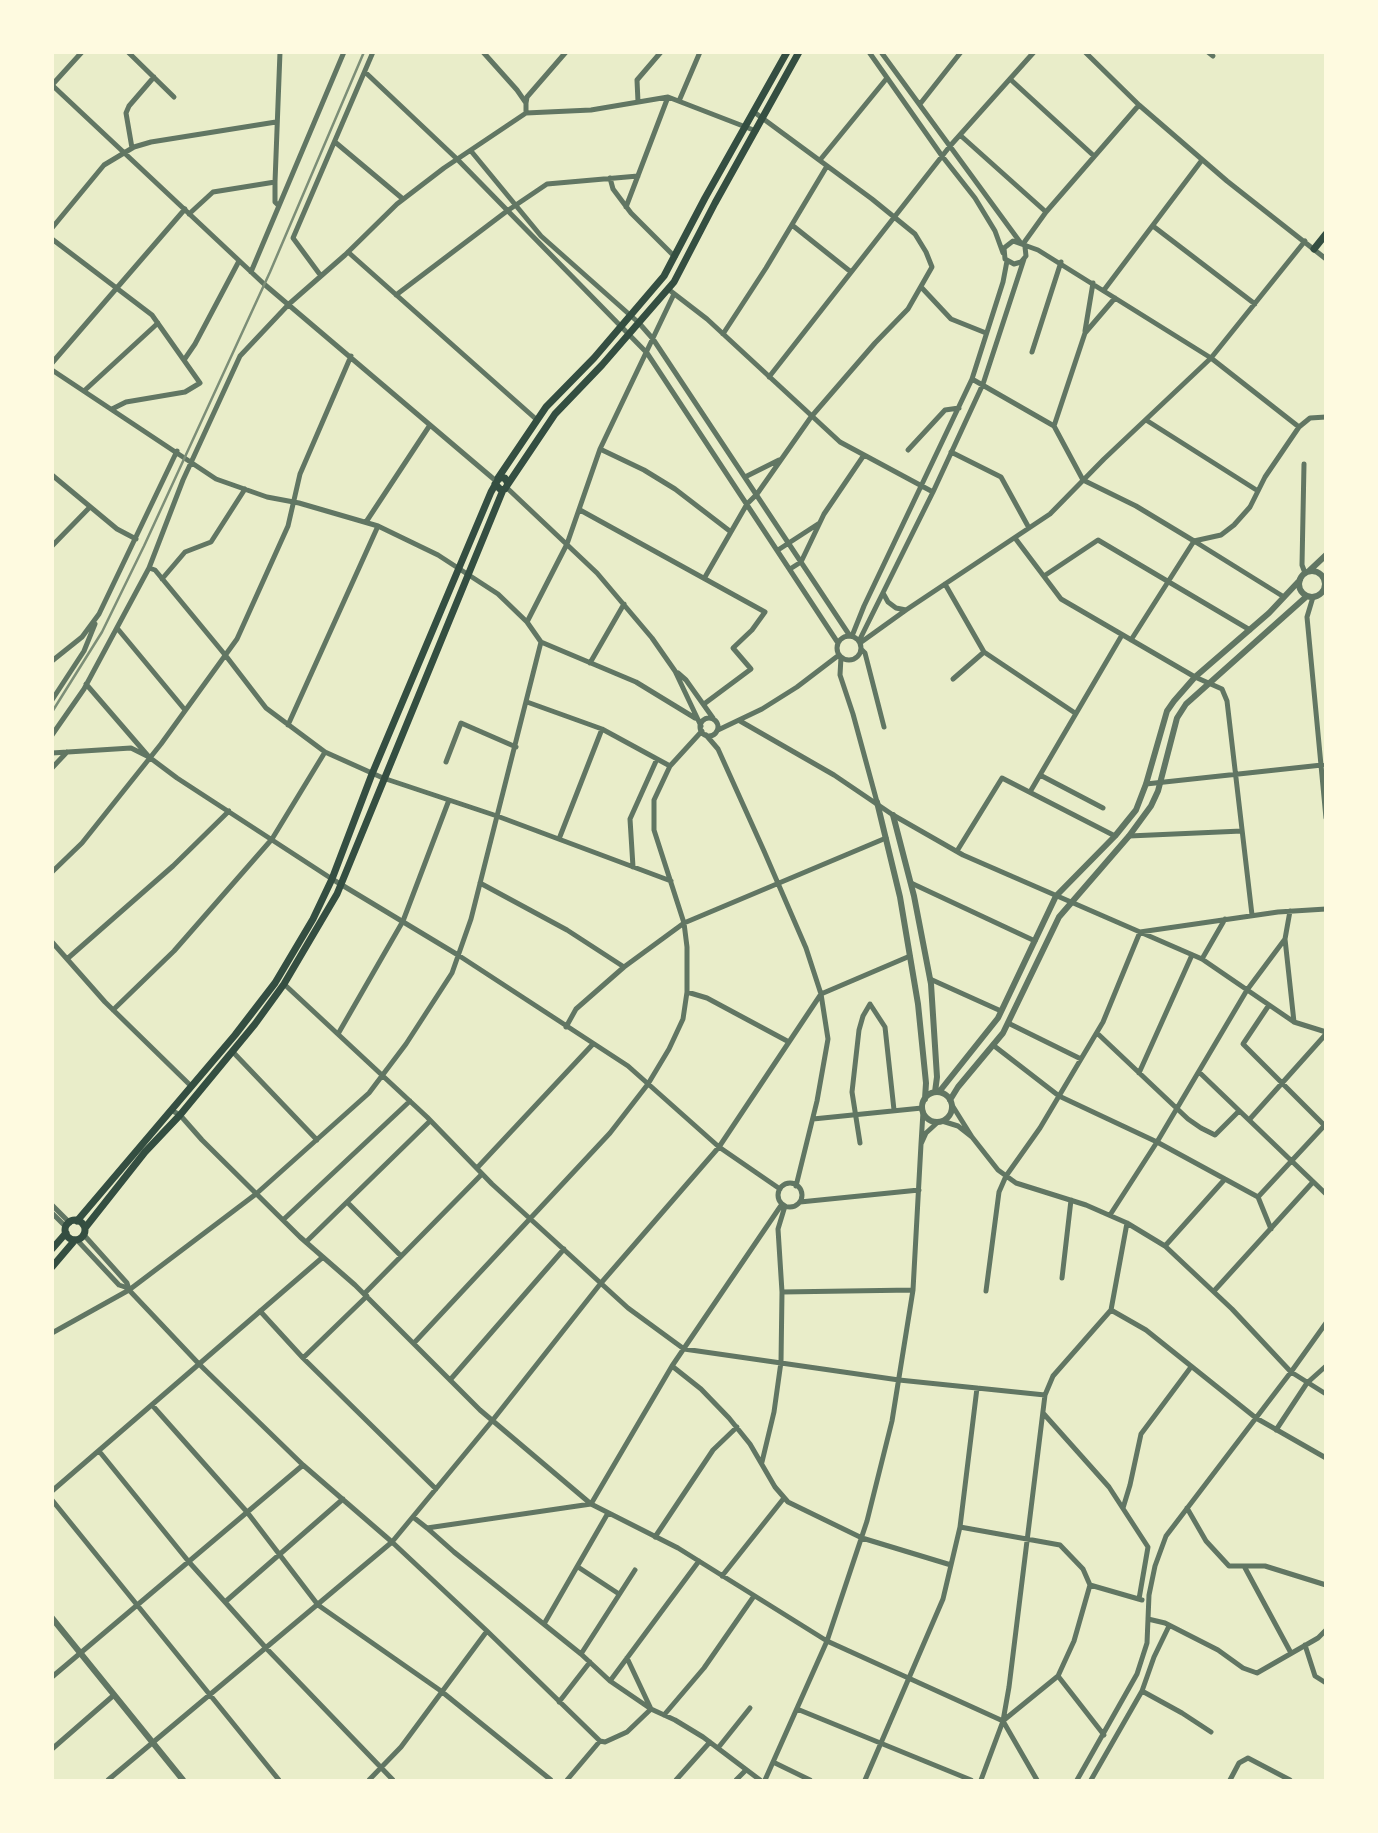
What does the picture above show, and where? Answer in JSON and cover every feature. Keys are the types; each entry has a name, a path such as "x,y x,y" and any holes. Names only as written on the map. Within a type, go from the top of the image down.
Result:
{"main road":[{"path":"52,1250 235,1035 275,983 313,919 332,879 372,774 496,481 546,407 631,316 664,276 787,52"},
{"path":"52,1267 80,1236 145,1152 180,1115 284,984 342,883 383,778 506,487 555,414 671,291 799,52"},
{"path":"1314,249 1325,234"},
{"path":"496,481 505,478 506,487"},
{"path":"70,1226 70,1238 80,1236"},
{"path":"70,1226 80,1236"}],"street":[{"path":"82,52 53,85 251,272 496,481"},
{"path":"128,52 174,97"},
{"path":"279,206 275,202 275,182 280,52"},
{"path":"251,272 344,52"},
{"path":"321,276 293,238 373,52"},
{"path":"483,52 526,103"},
{"path":"526,113 527,97 566,52"},
{"path":"638,102 637,80 661,52"},
{"path":"679,101 700,52"},
{"path":"869,52 975,198 995,231 1005,258 1018,264 1024,259"},
{"path":"840,656 846,660 855,659 883,593 983,384 1026,253 1023,244 881,52"},
{"path":"920,104 961,52"},
{"path":"769,377 950,146 1034,52"},
{"path":"1085,52 1202,160 1325,259"},
{"path":"365,72 457,159 647,353 838,643 840,675 853,714 901,897 918,1004 926,1083 920,1144 913,1290 892,1421 862,1538 827,1642 763,1780 710,1742 651,1709 610,1681 581,1654 413,1517"},
{"path":"132,148 126,113 153,77"},
{"path":"820,160 887,78"},
{"path":"1010,79 1094,156"},
{"path":"626,207 668,97"},
{"path":"52,735 86,684 149,568 191,464 240,356 289,304 403,199 526,113 591,110 668,97 756,131"},
{"path":"1023,244 1046,212 1139,104"},
{"path":"705,578 747,504 757,494 811,417 875,342 908,309 932,267 915,234 754,112"},
{"path":"52,228 104,165 132,148 151,142 276,122"},
{"path":"960,135 1046,212"},
{"path":"335,142 403,199"},
{"path":"471,151 541,236 639,323 653,339 851,636 860,644 865,653 884,727"},
{"path":"1104,290 1202,160"},
{"path":"723,334 827,166"},
{"path":"396,295 506,211 547,184 638,176"},
{"path":"610,178 613,189 626,207 675,257"},
{"path":"52,363 117,286 187,212 213,192 275,182"},
{"path":"792,225 851,272"},
{"path":"1153,226 1255,304"},
{"path":"52,239 152,315 200,383 185,392 126,402 112,409"},
{"path":"851,636 972,379 1003,282 1004,248 1009,242 1023,244 1061,262 1169,334 1211,358 1299,428"},
{"path":"860,644 906,610 1051,514 1211,358 1305,242"},
{"path":"348,252 537,420"},
{"path":"184,360 239,261"},
{"path":"1032,352 1061,262"},
{"path":"1054,426 1085,332 1093,283"},
{"path":"922,288 951,318 986,333"},
{"path":"527,622 566,544 600,449 647,353 671,291 723,334 840,442 933,492"},
{"path":"1085,332 1115,298"},
{"path":"84,391 158,323"},
{"path":"52,872 82,843 237,639 288,526 300,474 351,356"},
{"path":"52,370 216,479 267,498 292,502 378,526 459,567 498,594 527,622 541,642 636,682 702,728 717,731 732,722"},
{"path":"972,379 1054,426 1083,481 1136,506 1284,597"},
{"path":"908,450 944,410 959,408"},
{"path":"1131,640 1194,541 1221,535 1227,530 1250,507 1299,428 1310,418 1325,417"},
{"path":"1146,420 1258,491"},
{"path":"366,522 430,425"},
{"path":"600,449 645,470 675,489 731,532"},
{"path":"52,701 84,651 177,451"},
{"path":"951,452 1001,477 1029,528"},
{"path":"790,569 801,562 824,514 864,455"},
{"path":"745,477 781,459"},
{"path":"1304,464 1302,565 1307,572"},
{"path":"52,475 117,529 136,539"},
{"path":"506,487 597,573 652,638 675,671 702,728 718,750 806,948 821,994 828,1039 813,1119 796,1185 802,1195 800,1202"},
{"path":"162,579 185,552 211,542 244,489"},
{"path":"52,546 90,507"},
{"path":"580,510 765,612 752,630 733,648 751,669 704,704"},
{"path":"778,550 821,523"},
{"path":"288,725 378,526"},
{"path":"1015,538 1061,598 1195,677 1222,689 1227,701 1252,915"},
{"path":"1044,576 1098,540 1250,630"},
{"path":"925,1099 937,1092 985,1037 1002,1011 1056,896 1115,836 1136,810 1167,711 1195,677 1250,630 1325,555"},
{"path":"149,568 155,570 266,708 325,752 372,774 497,816 671,881"},
{"path":"920,1144 926,1133 949,1115 958,1087 1008,1023 1059,918 1151,806 1160,783 1177,718 1186,704 1310,596 1324,590 1325,581 1318,572 1307,572"},
{"path":"1300,580 1300,588 1310,596"},
{"path":"945,584 984,652 1075,713"},
{"path":"883,593 888,602 896,608 906,610"},
{"path":"1310,596 1307,617 1324,765 1325,818"},
{"path":"590,663 624,604"},
{"path":"52,662 82,637 99,614"},
{"path":"117,628 185,710"},
{"path":"1030,792 1122,635"},
{"path":"838,643 842,638 851,636"},
{"path":"52,1334 128,1289 256,1194 369,1093 406,1044 452,973 480,883 541,642"},
{"path":"953,679 984,652"},
{"path":"414,1343 610,1133 648,1084 683,1019 687,992 684,923 654,830 654,800 670,766 702,728 705,719 740,721 797,687 840,656"},
{"path":"675,671 686,680 715,720 718,750"},
{"path":"86,684 149,757"},
{"path":"527,702 602,729 670,766"},
{"path":"740,721 957,851 1202,959 1294,1022 1325,1033 1249,1120"},
{"path":"446,762 461,723 516,747"},
{"path":"559,839 602,729"},
{"path":"52,753 131,748 149,757 332,879 458,955 628,1066 719,1147 780,1189"},
{"path":"52,768 67,752"},
{"path":"113,1010 174,951 272,839 325,752"},
{"path":"633,867 630,819 657,759"},
{"path":"1146,784 1324,765"},
{"path":"1040,775 1104,808"},
{"path":"957,851 1002,778 1115,836"},
{"path":"338,1034 403,921 449,800"},
{"path":"67,959 173,866 229,811"},
{"path":"893,815 930,979 937,1092"},
{"path":"1129,836 1242,831"},
{"path":"566,1027 576,1009 624,967 684,923 886,838"},
{"path":"480,883 566,930 624,967"},
{"path":"910,883 1035,941"},
{"path":"1140,932 1252,915 1325,909"},
{"path":"1290,911 1285,939 1294,1022"},
{"path":"1202,959 1225,919"},
{"path":"985,1291 999,1192 1006,1176 1040,1128 1103,1023 1140,932"},
{"path":"1110,1215 1157,1142 1247,990 1285,939"},
{"path":"53,946 113,1010 191,1086"},
{"path":"108,1780 392,1542 601,1283 719,1147 821,994 925,950"},
{"path":"1139,1073 1192,955"},
{"path":"930,979 1002,1011"},
{"path":"284,984 628,1308 684,1349 899,1380 1045,1395"},
{"path":"687,992 707,998 789,1042"},
{"path":"860,1143 852,1092 859,1030 870,1004 885,1027 894,1110"},
{"path":"1258,1197 1325,1126 1243,1044 1269,1005"},
{"path":"1008,1023 1080,1059"},
{"path":"1097,1033 1201,1128 1215,1135 1239,1111"},
{"path":"303,1358 480,1171 593,1044"},
{"path":"993,1045 1059,1096 1157,1142 1258,1197 1271,1228"},
{"path":"232,1051 317,1140"},
{"path":"1199,1072 1325,1194"},
{"path":"937,1092 951,1103 972,1137 998,1170 1016,1183 1110,1215 1165,1246 1214,1291 1291,1372 1325,1394"},
{"path":"283,1220 410,1101"},
{"path":"171,1110 180,1115 256,1194 365,1295 492,1421 591,1504 699,1562 827,1642 1003,1721 1037,1780"},
{"path":"813,1119 894,1110 923,1110"},
{"path":"923,1110 929,1119 958,1126 972,1137"},
{"path":"306,1242 430,1121"},
{"path":"1165,1246 1225,1179"},
{"path":"1214,1291 1314,1182"},
{"path":"796,1185 786,1184 780,1189 778,1197 784,1205 919,1190"},
{"path":"1062,1278 1071,1200"},
{"path":"347,1202 401,1256"},
{"path":"52,1205 70,1226"},
{"path":"761,1462 774,1412 780,1362 782,1292 778,1229 784,1205"},
{"path":"591,1504 672,1366 784,1205"},
{"path":"52,1213 70,1226"},
{"path":"981,1780 1003,1721 1015,1645 1045,1395 1053,1376 1111,1310 1127,1223"},
{"path":"80,1236 119,1285 128,1289 199,1364 303,1465 392,1542 487,1631 600,1741 605,1742 626,1732 651,1709"},
{"path":"450,1380 564,1249"},
{"path":"52,1491 323,1257"},
{"path":"782,1292 913,1290"},
{"path":"1111,1310 1146,1330 1256,1418 1325,1458"},
{"path":"260,1311 303,1358 436,1489"},
{"path":"1077,1780 1137,1674 1147,1643 1149,1602 1155,1566 1166,1536 1325,1323"},
{"path":"672,1366 706,1394 737,1427 784,1498 794,1506 862,1538 951,1565"},
{"path":"1276,1430 1307,1383 1325,1366"},
{"path":"1123,1508 1141,1434 1191,1367"},
{"path":"865,1780 943,1599 960,1527 977,1388"},
{"path":"152,1405 247,1512 318,1605 441,1691 551,1780"},
{"path":"1043,1413 1110,1487 1148,1547 1139,1599"},
{"path":"655,1537 713,1450 737,1427"},
{"path":"99,1451 188,1562 393,1780"},
{"path":"52,1677 303,1465"},
{"path":"722,1576 784,1498"},
{"path":"225,1602 342,1499"},
{"path":"52,1500 279,1780"},
{"path":"427,1528 591,1504"},
{"path":"1187,1508 1206,1541 1229,1566 1265,1566 1325,1585"},
{"path":"544,1624 608,1513"},
{"path":"960,1527 1060,1545 1083,1569 1090,1585 1074,1641 1058,1676 1003,1721"},
{"path":"610,1681 699,1562"},
{"path":"1244,1566 1291,1653"},
{"path":"578,1567 619,1594"},
{"path":"581,1654 635,1570"},
{"path":"1090,1585 1149,1602"},
{"path":"664,1715 704,1668 754,1596"},
{"path":"52,1618 183,1780"},
{"path":"1148,1619 1169,1626 1218,1650 1243,1668 1257,1673 1325,1630"},
{"path":"1091,1780 1142,1691 1169,1626"},
{"path":"369,1780 401,1747 487,1631"},
{"path":"1305,1645 1315,1676 1325,1683"},
{"path":"627,1658 651,1709"},
{"path":"559,1702 590,1662"},
{"path":"1058,1676 1104,1735"},
{"path":"1142,1691 1211,1732"},
{"path":"52,1749 114,1695"},
{"path":"718,1748 750,1709"},
{"path":"797,1709 971,1780"},
{"path":"567,1780 600,1741"},
{"path":"676,1780 710,1742"},
{"path":"1230,1780 1239,1763 1252,1758 1290,1780"},
{"path":"773,1762 810,1780"},
{"path":"736,1780 746,1770"}],"railway":[{"path":"52,712 102,632 144,546 270,272 364,52"}]}
